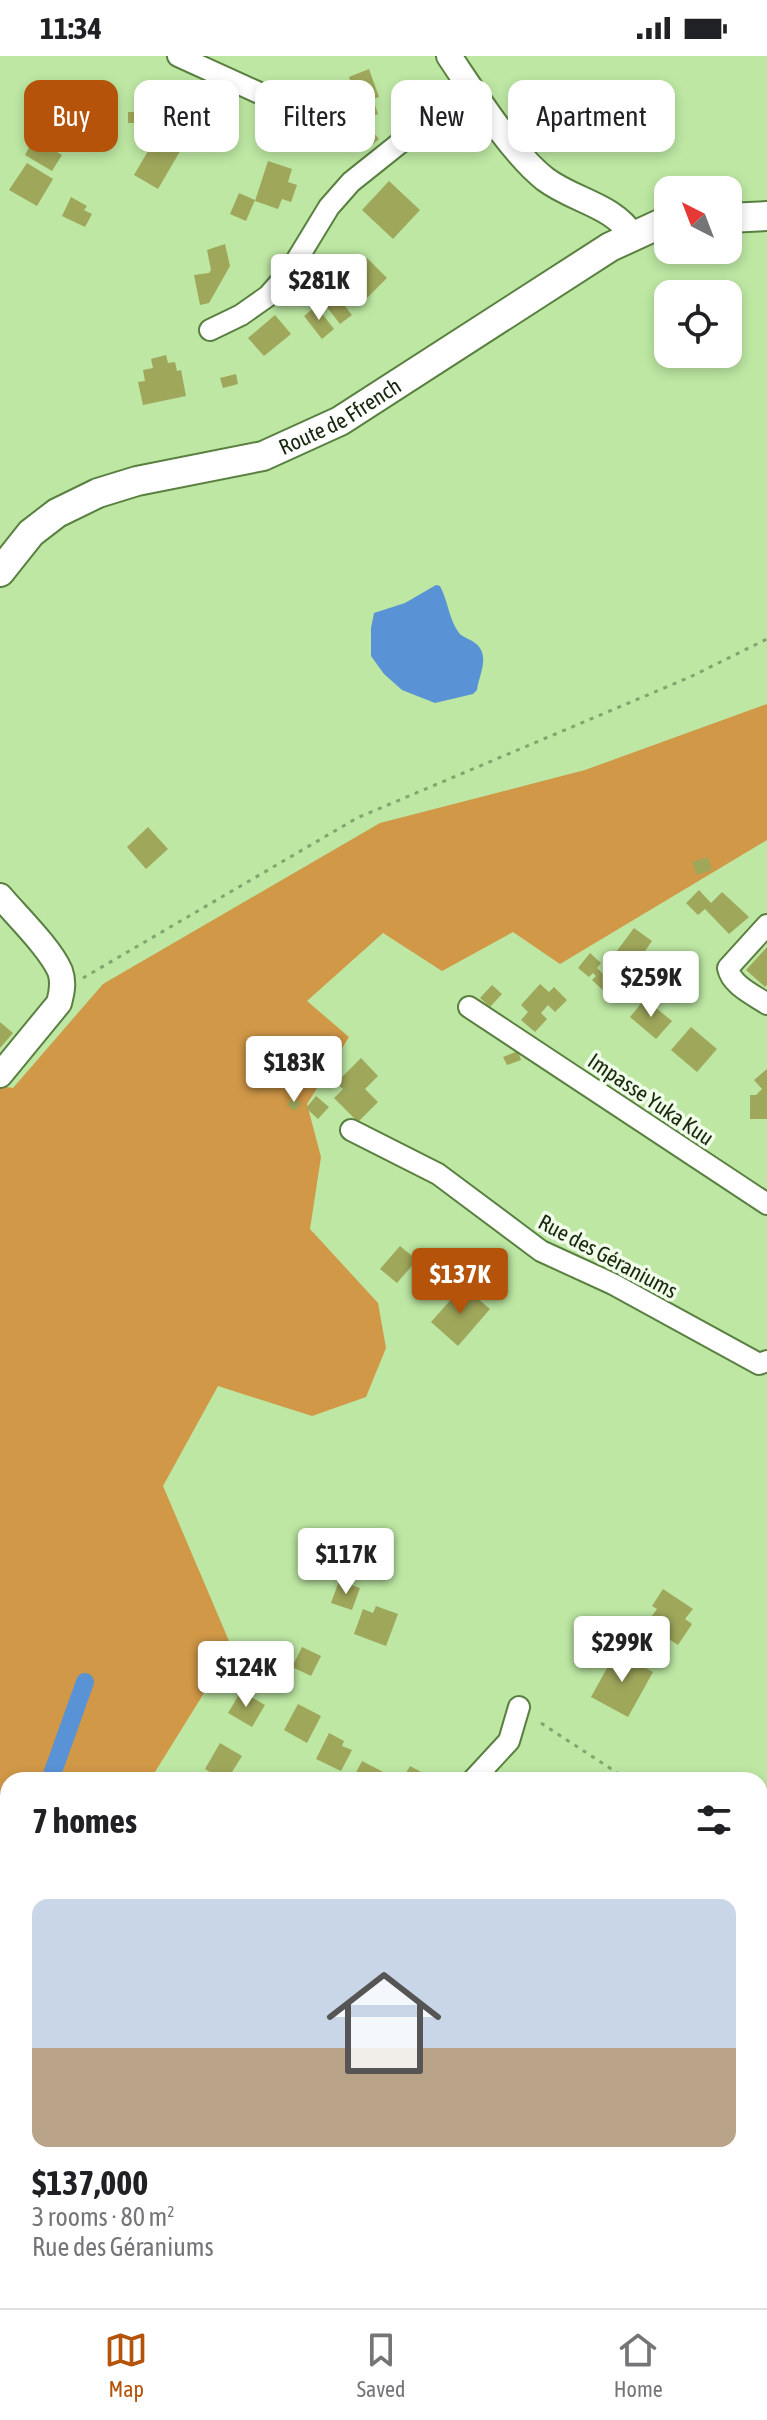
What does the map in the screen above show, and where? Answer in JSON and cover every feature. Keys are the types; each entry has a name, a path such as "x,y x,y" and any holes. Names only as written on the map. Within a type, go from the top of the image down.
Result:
{"main road":[{"path":"742,217 767,216"},
{"name":"Route de Ffrench","path":"0,572 31,533 57,513 98,493 137,481 263,456 340,421 610,247 654,227"}],"street":[{"path":"178,56 255,91"},
{"path":"449,56 465,80"},
{"path":"492,116 524,159 566,193 600,207 654,220"},
{"path":"210,330 241,315 268,296 290,271 329,207 351,182 391,150"},
{"path":"600,207 620,219 633,236"},
{"path":"0,896 61,972 63,990 59,1003 0,1075"},
{"path":"767,925 728,968 733,980 767,1004"},
{"name":"Impasse Yuka Kuu","path":"469,1007 767,1204"},
{"name":"Rue des Géraniums","path":"351,1130 438,1174 541,1251 613,1284 759,1364 767,1361"},
{"path":"480,1772 509,1741 519,1707"}],"path":[{"path":"63,990 357,818 690,677 767,639"},
{"path":"541,1723 616,1772"}],"shaded area":[{"path":"767,704 767,840 560,964 513,932 442,971 383,933 307,1001 349,1037 307,1104 321,1157 310,1229 378,1303 386,1348 366,1397 312,1416 218,1386 163,1486 232,1648 155,1772 0,1772 0,1086 13,1088 103,984 380,823 585,770"}],"water":[{"path":"436,585 443,592 456,628 480,648 483,665 477,690 473,694 435,703 402,690 384,674 371,656 371,628 374,613 405,603"}],"building":[{"path":"369,69 373,80 350,80 349,77"},
{"path":"128,112 134,112 134,123 128,123"},
{"path":"27,152 57,152 62,155 52,171 25,155"},
{"path":"147,152 180,152 158,189 134,175"},
{"path":"268,161 292,169 288,182 297,185 291,202 282,199 278,209 255,201"},
{"path":"27,163 53,179 37,206 9,190"},
{"path":"389,181 420,210 393,239 362,210"},
{"path":"239,193 255,200 246,221 230,214"},
{"path":"71,197 87,206 84,210 92,214 85,227 62,216"},
{"path":"225,244 230,266 209,303 200,305 194,275 209,273 207,250"},
{"path":"367,258 387,278 367,298 347,279"},
{"path":"334,292 352,315 340,324 322,301"},
{"path":"316,306 334,329 322,339 304,316"},
{"path":"275,315 291,334 264,356 248,338"},
{"path":"166,355 168,363 175,362 177,371 181,370 186,396 143,405 138,382 145,381 143,370 153,368 151,359"},
{"path":"236,374 238,384 223,388 220,378"},
{"path":"148,827 168,849 146,869 127,847"},
{"path":"708,857 712,870 697,875 692,862"},
{"path":"699,890 711,903 722,892 749,917 729,934 705,909 698,915 686,903"},
{"path":"634,928 652,941 643,954 660,967 653,977 628,958 624,964 613,956"},
{"path":"767,947 767,985 765,987 746,970"},
{"path":"590,953 601,963 597,968 605,976 610,971 621,981 608,995 592,980 596,976 593,973 589,977 578,968"},
{"path":"540,984 549,992 554,987 567,1000 555,1012 548,1005 541,1013 547,1019 535,1032 521,1020 528,1012 521,1005"},
{"path":"492,985 502,994 490,1007 480,998"},
{"path":"645,999 672,1021 656,1039 630,1017"},
{"path":"0,1022 13,1033 0,1048"},
{"path":"691,1027 717,1049 697,1072 671,1050"},
{"path":"518,1051 521,1060 507,1065 503,1057"},
{"path":"361,1058 378,1076 365,1089 378,1102 358,1122 334,1098 343,1089 336,1083"},
{"path":"767,1069 767,1119 750,1119 750,1095 756,1095 762,1089 754,1080"},
{"path":"316,1096 329,1107 318,1119 306,1108"},
{"path":"294,1097 301,1104 295,1111 287,1105"},
{"path":"400,1246 417,1260 397,1283 380,1269"},
{"path":"463,1286 490,1309 458,1346 431,1322"},
{"path":"339,1581 360,1588 352,1610 331,1603"},
{"path":"663,1589 693,1609 685,1619 692,1624 678,1645 646,1624 657,1609 652,1606"},
{"path":"376,1606 398,1614 386,1646 354,1634 363,1609 373,1613"},
{"path":"302,1647 321,1656 311,1676 292,1667"},
{"path":"616,1652 653,1672 628,1717 591,1697"},
{"path":"241,1691 265,1705 252,1727 228,1713"},
{"path":"298,1704 321,1716 307,1743 284,1730"},
{"path":"329,1733 344,1741 342,1746 352,1750 341,1771 316,1759"},
{"path":"220,1743 242,1756 232,1772 210,1772 205,1769"},
{"path":"362,1761 383,1772 356,1772"},
{"path":"410,1766 421,1772 407,1772"}],"waterway":[{"path":"53,1772 85,1682"}]}
